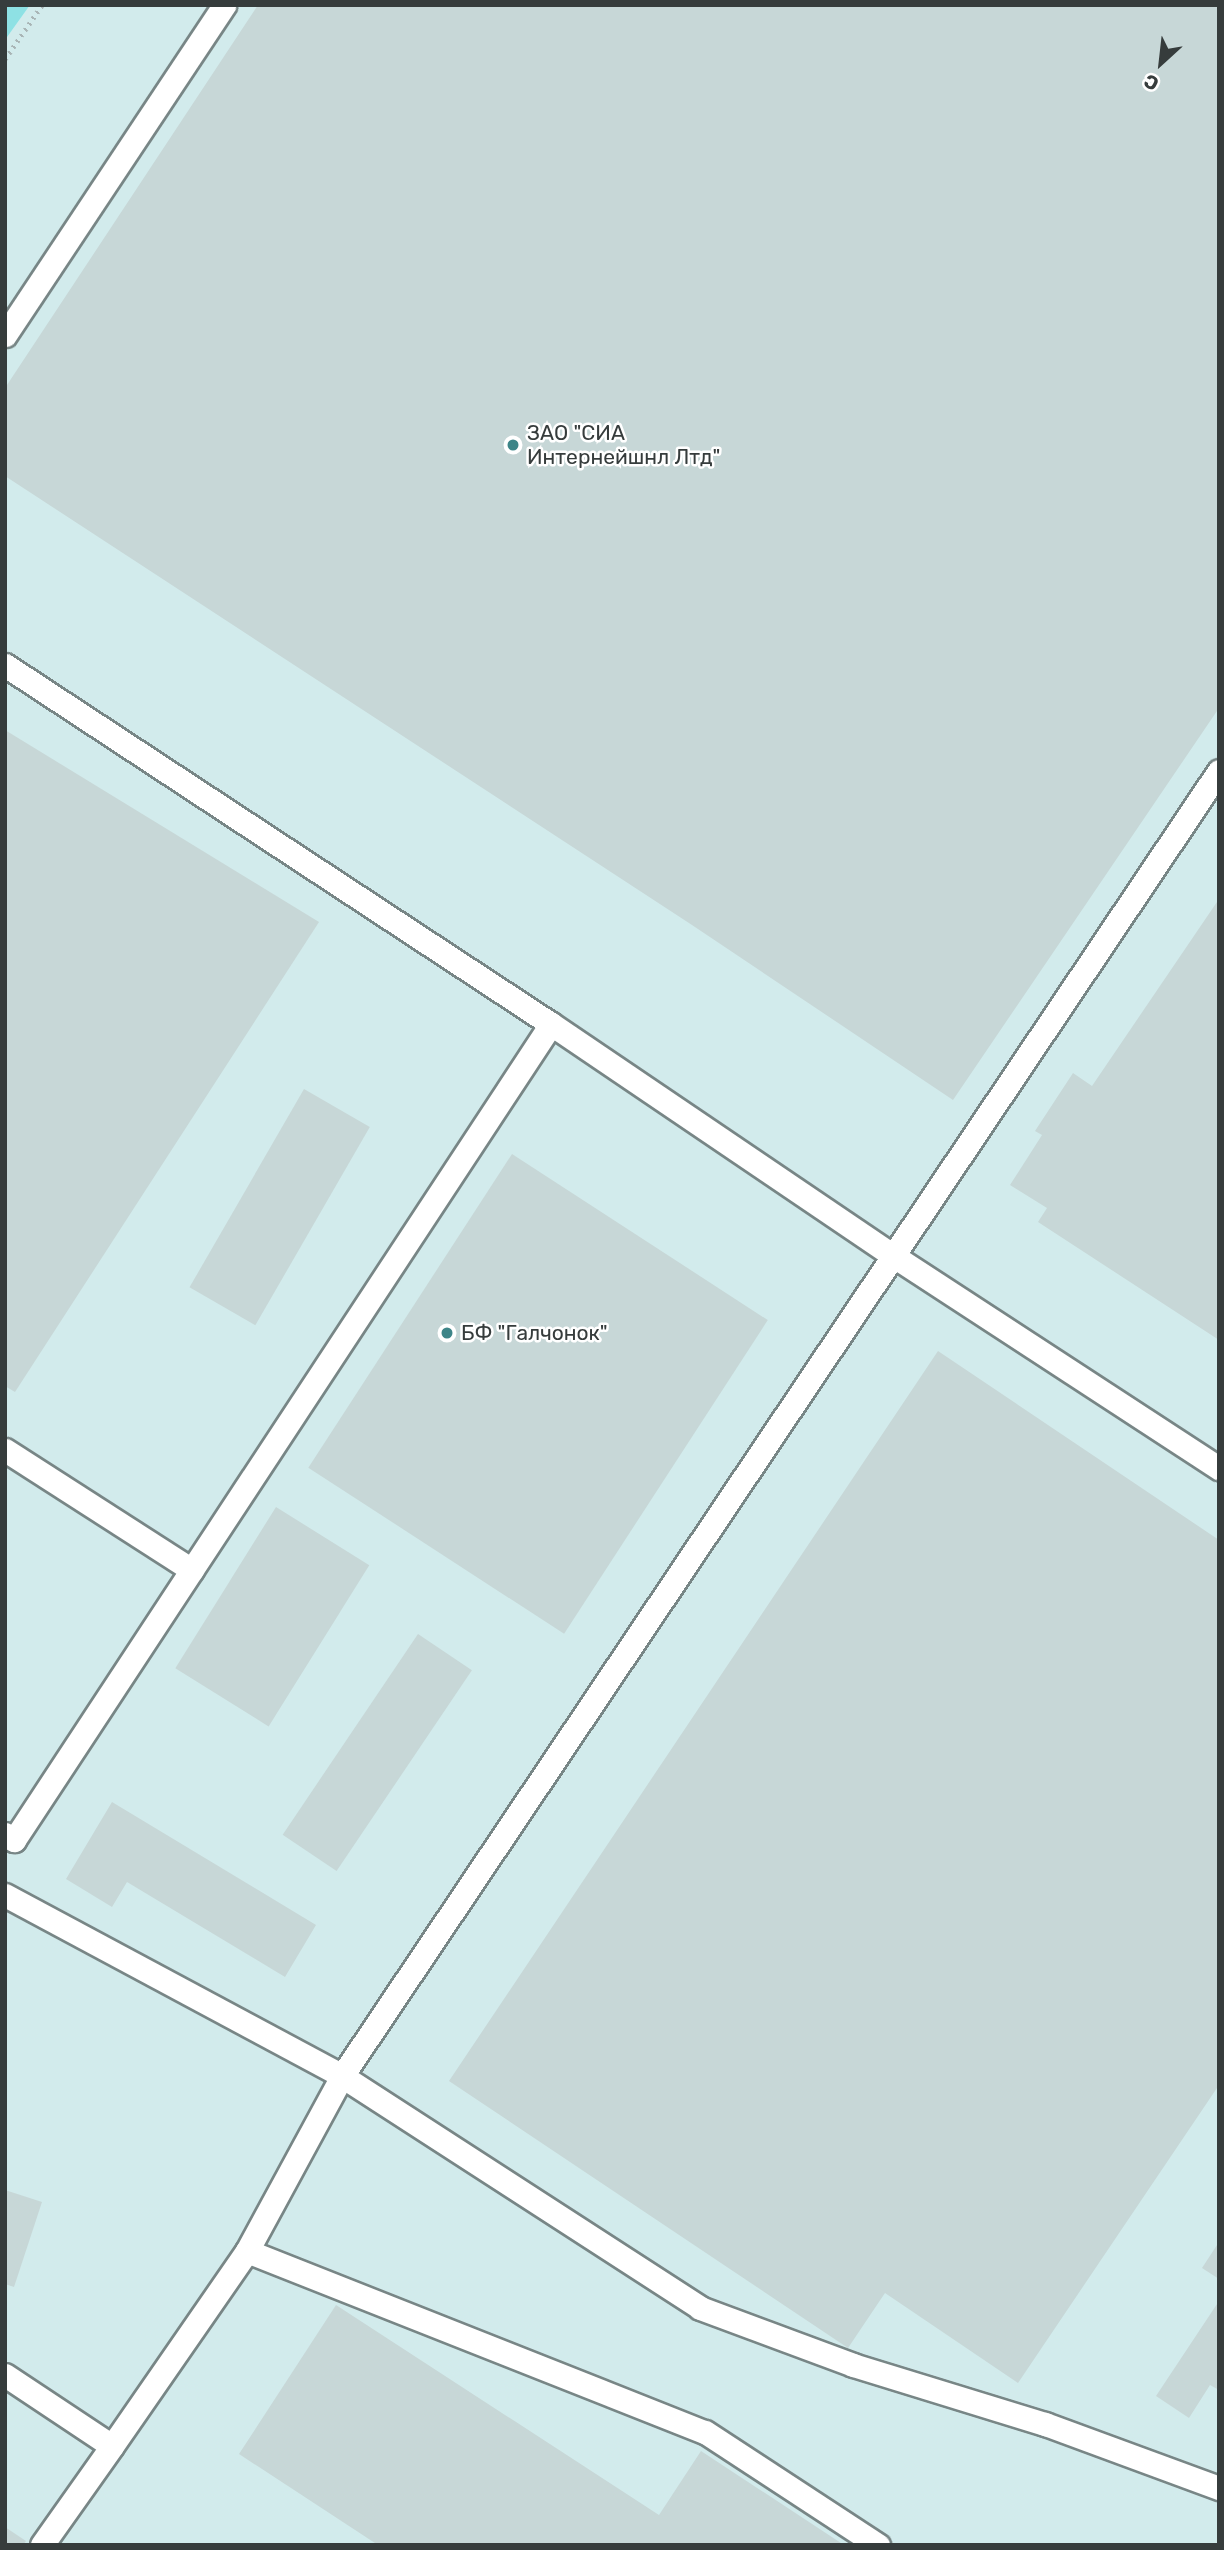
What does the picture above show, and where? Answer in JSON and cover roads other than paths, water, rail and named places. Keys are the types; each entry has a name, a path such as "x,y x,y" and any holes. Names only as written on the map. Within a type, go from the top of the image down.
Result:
{"lane":[{"path":"5,335 224,5"},
{"path":"5,665 551,1024 892,1255 1219,1468"},
{"path":"42,2545 247,2252 342,2076 1219,771"},
{"path":"8,1843 192,1570 551,1024"},
{"path":"5,1450 192,1570"},
{"path":"5,1895 342,2076 700,2308 853,2365 1045,2424 1219,2488"},
{"path":"247,2252 705,2432 878,2545"},
{"path":"5,2375 112,2446"}],"place":[{"name":"ЗАО \"СИА Интернейшнл Лтд\"","path":"513,445"},
{"name":"БФ \"Галчонок\"","path":"447,1333"}]}
